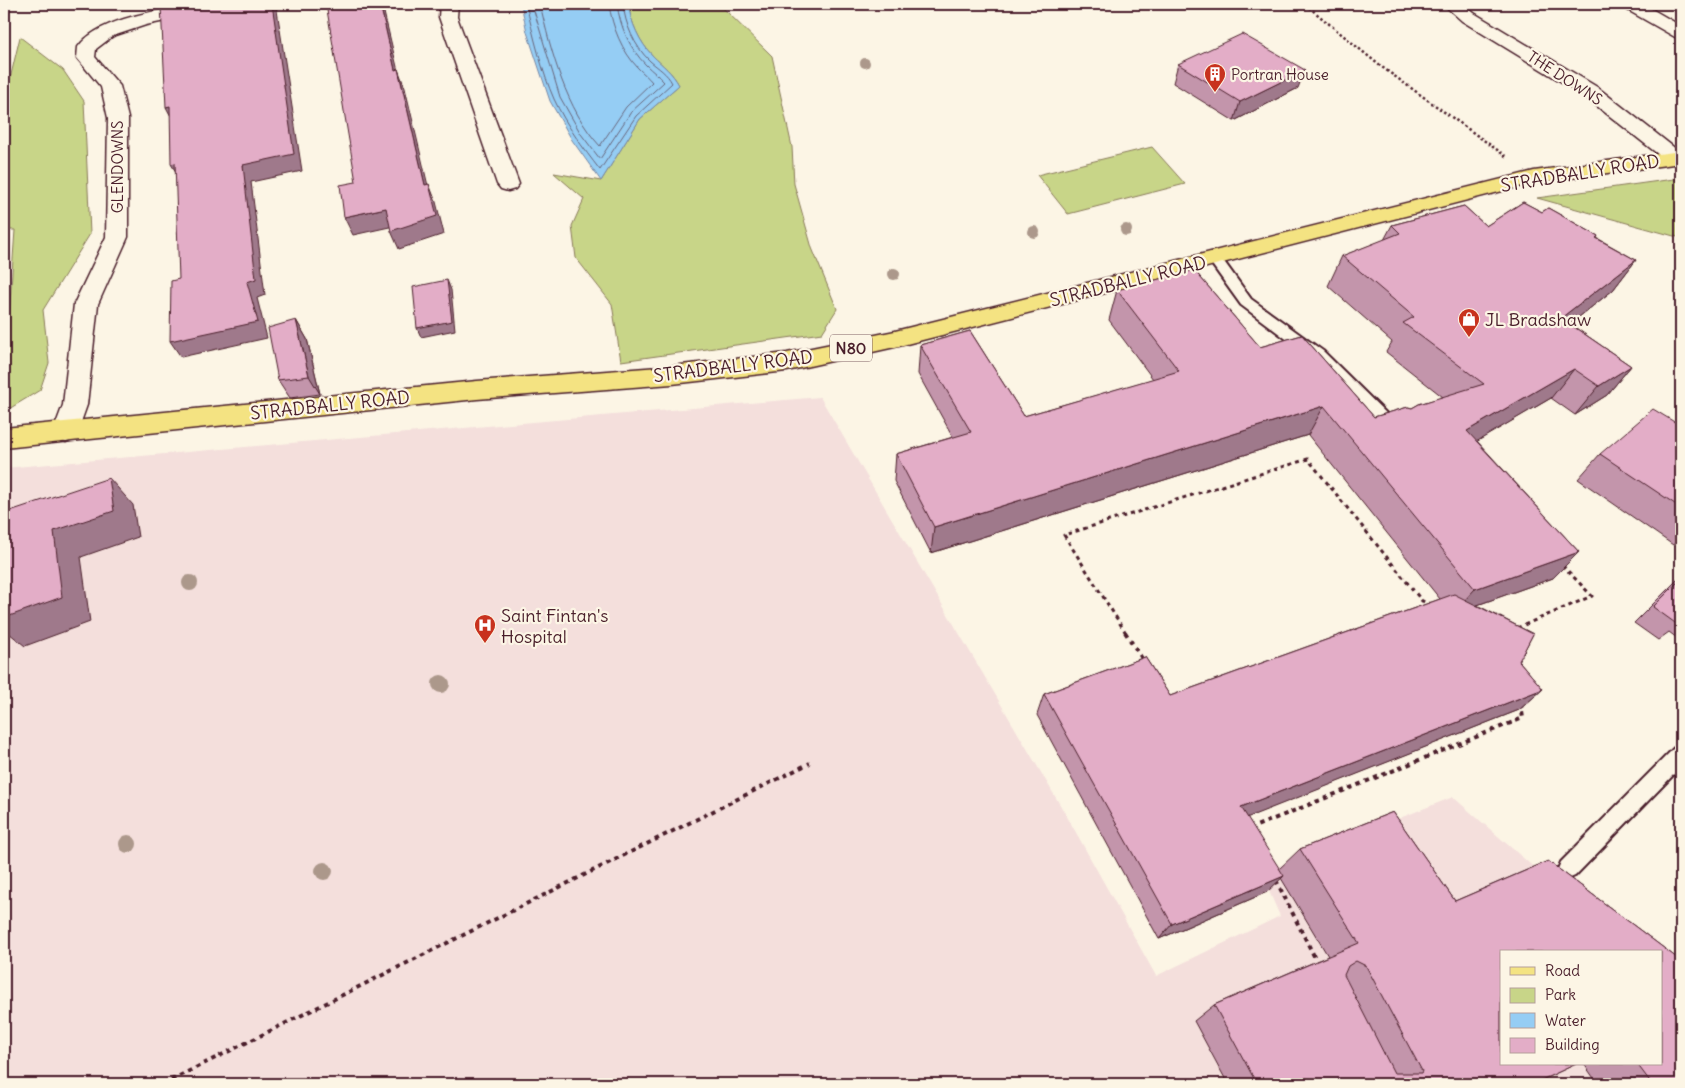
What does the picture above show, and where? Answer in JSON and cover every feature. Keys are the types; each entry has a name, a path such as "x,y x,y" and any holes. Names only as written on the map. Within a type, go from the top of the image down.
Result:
{"main road":[{"name":"STRADBALLY ROAD","path":"4,438 447,393 672,375 787,362 896,339 1215,260 1534,176 1678,158"}],"street":[{"name":"GLENDOWNS","path":"66,432 75,405 86,304 117,237 118,118 110,86 86,58 87,47 107,32 142,20 222,4"},
{"path":"449,4 448,17 508,184"},
{"name":"THE DOWNS","path":"1452,4 1468,17 1590,91 1678,158"},
{"path":"1630,4 1681,33"}],"lane":[{"path":"1215,260 1246,302 1318,355 1393,429"},
{"path":"4,438 4,443"},
{"path":"1568,869 1681,754"}],"path":[{"path":"1306,4 1338,33 1393,77 1534,176"},
{"path":"1148,669 1064,535 1308,459 1422,601 1434,604 1425,608"},
{"path":"1509,631 1592,596 1558,561"},
{"path":"1252,838 1247,829 1523,718 1520,700"},
{"path":"163,1084 810,763"},
{"path":"1271,871 1290,905 1322,974"}],"shaded area":[{"name":"Saint Fintan's Hospital","path":"820,397 1069,820 1156,976 1280,916 1261,873 1453,797 1629,950 1500,950 1500,1066 1662,1065 1681,1084 4,1084 4,468"}],"green space":[{"path":"628,4 719,4 772,56 792,147 794,184 812,248 837,309 822,333 621,361 612,304 576,258 572,226 584,199 554,173 601,181 640,119 679,85 640,38 631,18"},
{"path":"20,37 63,70 84,101 90,234 43,310 49,363 40,390 4,412 15,230 4,230 4,104"},
{"path":"1152,147 1185,184 1068,214 1037,175"},
{"path":"1681,178 1681,238 1537,198"}],"water":[{"path":"521,4 628,4 631,18 640,38 679,85 640,119 601,181 572,140 550,101 527,32"}],"building":[{"path":"171,4 272,4 294,154 243,165 256,279 247,282 258,322 170,341 171,281 179,279 175,163 171,164 170,106 166,107 161,6"},
{"path":"326,4 380,4 395,70 398,69 425,185 429,184 437,216 391,231 386,208 344,217 340,185 356,182"},
{"path":"1242,34 1305,70 1240,102 1178,64"},
{"path":"1523,202 1542,212 1548,208 1636,260 1561,318 1631,366 1599,386 1574,369 1467,431 1579,552 1475,589 1324,406 934,527 896,454 971,432 920,345 970,331 1024,416 1179,371 1117,290 1194,270 1260,347 1302,335 1374,417 1408,407 1412,408 1419,404 1484,384 1403,323 1414,317 1342,256 1400,233 1392,225 1464,206 1486,226"},
{"path":"447,280 452,321 417,328 413,287"},
{"path":"296,320 309,376 278,380 268,328"},
{"path":"1653,409 1681,426 1681,508 1600,454"},
{"path":"109,478 114,511 54,531 62,597 4,618 4,513"},
{"path":"1681,579 1681,622 1678,625 1653,607"},
{"path":"1454,594 1533,634 1519,661 1543,689 1241,807 1284,876 1172,924 1044,694 1145,657 1170,696"},
{"path":"1393,812 1455,901 1548,861 1681,961 1681,1084 1652,1084 1638,1066 1662,1066 1662,950 1500,950 1500,1066 1572,1066 1533,1084 1257,1084 1214,1005 1359,943 1300,849","holes":["1356,961 1366,966 1422,1071 1421,1073 1394,1073 1344,975 1348,966"]}],"place":[{"name":"Portran House","path":"1215,93"},
{"name":"JL Bradshaw","path":"1469,338"},
{"name":"Saint Fintan's Hospital","path":"485,644"}]}
